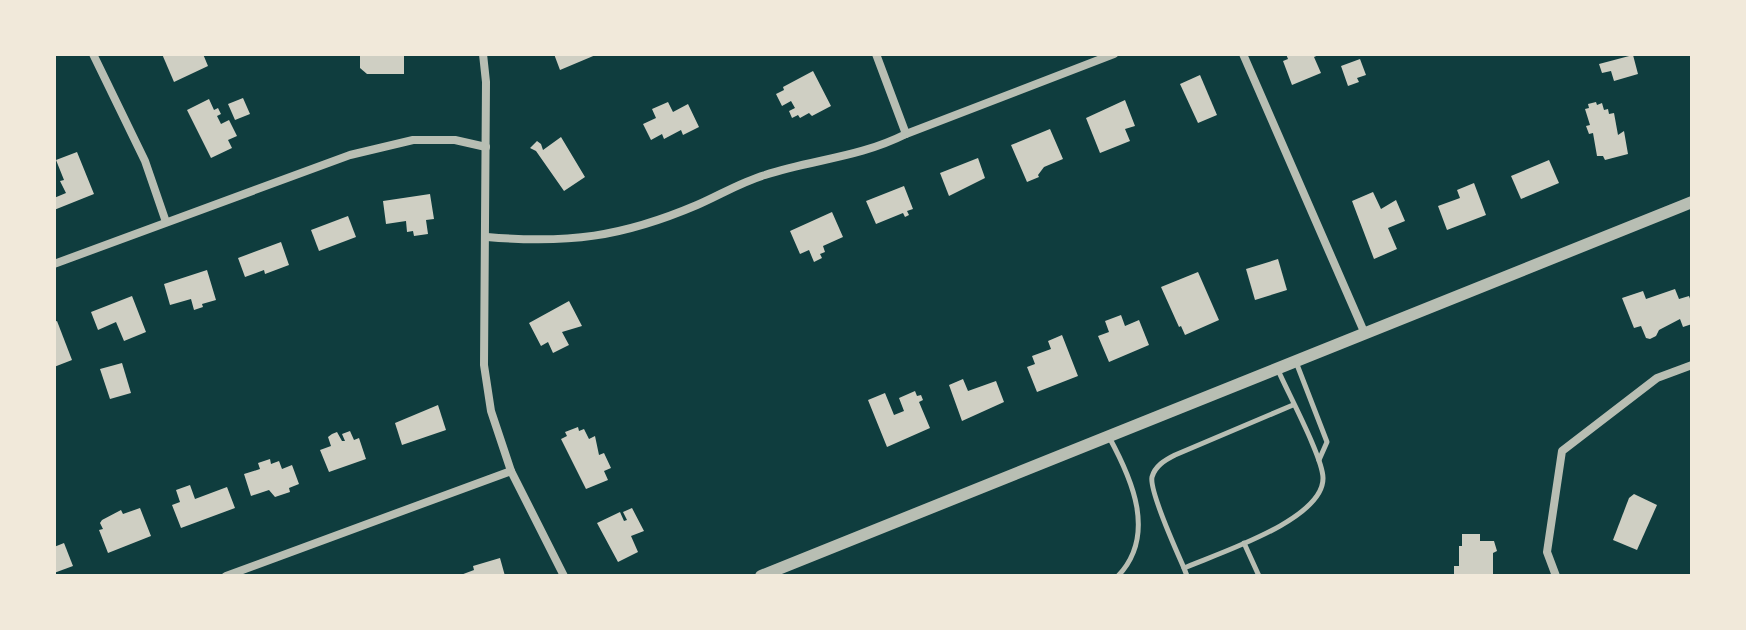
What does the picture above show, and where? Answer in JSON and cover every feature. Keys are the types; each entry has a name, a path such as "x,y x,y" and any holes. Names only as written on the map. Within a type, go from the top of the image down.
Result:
{"street":[{"path":"93,54 145,161 166,222"},
{"path":"483,54 487,237 484,365 491,411 511,471 564,576"},
{"path":"876,54 906,134"},
{"path":"487,237 534,241 589,238 636,229 755,178 794,166 840,159 878,148 906,134 1114,54"},
{"path":"1243,54 1365,334"},
{"path":"54,264 363,152 413,140 455,140 486,147"},
{"path":"761,576 776,573 1692,202"},
{"path":"1556,576 1547,552 1562,451 1657,378 1692,365"},
{"path":"226,576 511,471"}],"lane":[{"path":"1296,362 1327,442 1319,461"},
{"path":"1184,568 1292,521 1312,503 1321,487 1323,477 1319,461 1278,369"},
{"path":"1187,576 1152,486 1156,469 1175,455 1293,405"},
{"path":"1109,437 1129,474 1140,521 1135,547 1118,576"},
{"path":"1244,543 1259,576"}],"building":[{"path":"162,54 203,54 208,66 174,82"},
{"path":"360,54 404,54 404,74 367,74 360,68"},
{"path":"554,54 598,54 560,70"},
{"path":"1286,54 1321,54 1314,57 1321,73 1292,85 1283,61 1288,59"},
{"path":"1633,55 1638,74 1614,81 1611,71 1602,73 1599,64"},
{"path":"1360,59 1366,75 1348,86 1341,66"},
{"path":"813,71 831,106 812,116 809,113 792,118 789,111 795,108 791,101 782,106 776,94"},
{"path":"1200,75 1217,115 1198,123 1180,84"},
{"path":"243,98 250,114 235,120 228,104"},
{"path":"209,99 214,110 218,108 221,114 217,116 221,124 229,120 237,136 228,140 232,148 211,158 187,110"},
{"path":"1125,100 1135,126 1125,129 1130,141 1100,153 1086,118"},
{"path":"668,102 673,112 688,104 699,127 683,135 681,130 664,139 662,134 651,140 643,124 656,118 652,109"},
{"path":"1596,102 1597,105 1602,103 1609,114 1614,113 1618,135 1624,131 1628,154 1605,160 1603,156 1597,156 1593,133 1589,134 1586,126 1590,125 1585,109 1589,108 1588,104"},
{"path":"1050,129 1063,159 1044,167 1039,177 1027,182 1011,145"},
{"path":"561,137 585,177 564,191 536,151 530,148 537,141 543,150"},
{"path":"77,152 94,194 54,210 54,198 66,193 56,160"},
{"path":"978,158 985,178 949,196 940,173"},
{"path":"1549,160 1559,183 1521,199 1511,176"},
{"path":"1474,183 1486,215 1447,230 1438,206 1460,198 1457,190"},
{"path":"904,186 913,209 907,211 909,215 905,217 903,213 876,224 866,201"},
{"path":"1373,192 1381,209 1396,200 1405,221 1388,228 1397,249 1374,259 1352,201"},
{"path":"430,194 434,219 426,220 428,234 414,236 413,231 407,232 406,221 386,224 383,201"},
{"path":"832,212 843,237 823,246 825,252 820,254 822,258 814,262 809,250 800,254 790,231"},
{"path":"348,216 356,237 319,251 311,230"},
{"path":"281,242 289,265 245,277 238,258"},
{"path":"1278,259 1287,290 1255,300 1246,269"},
{"path":"207,270 216,300 194,310 191,299 170,305 164,284"},
{"path":"1198,272 1219,320 1185,335 1161,287"},
{"path":"1675,289 1679,299 1689,296 1692,324 1683,327 1680,319 1659,330 1656,336 1646,338 1641,326 1634,328 1622,298 1643,291 1646,299"},
{"path":"132,296 146,332 124,341 116,322 98,330 91,312"},
{"path":"569,301 582,326 562,332 569,345 553,353 548,342 541,346 529,323"},
{"path":"1121,315 1125,326 1139,320 1149,345 1109,362 1098,336 1109,332 1105,321"},
{"path":"57,321 72,360 54,367 54,322"},
{"path":"1062,335 1078,376 1037,392 1027,367 1035,364 1032,356 1051,349 1048,341"},
{"path":"122,363 131,393 110,399 100,369"},
{"path":"963,379 968,391 996,381 1004,402 962,421 949,385"},
{"path":"915,391 917,396 921,395 923,400 919,402 930,428 887,447 868,400 885,393 894,415 904,411 899,398"},
{"path":"438,405 446,430 402,445 395,423"},
{"path":"578,427 579,431 584,429 589,439 595,436 599,455 604,453 611,468 604,471 608,480 586,489 561,439 567,436 565,432"},
{"path":"350,431 354,440 359,438 366,459 329,472 320,450 331,446 328,437 332,434 337,432 345,441 342,434"},
{"path":"270,459 271,464 279,461 282,469 292,465 299,484 289,488 290,492 275,497 269,490 251,496 244,474 260,469 258,463"},
{"path":"190,485 195,499 227,487 235,508 181,528 172,505 180,502 176,490"},
{"path":"1634,494 1657,505 1637,550 1613,540 1629,498"},
{"path":"140,508 151,536 108,553 99,530 103,529 102,520 121,510 123,514"},
{"path":"632,508 644,531 631,536 638,552 618,562 597,523 620,512 624,521 627,520 623,512"},
{"path":"1462,534 1480,534 1480,541 1494,541 1497,551 1493,553 1493,576 1454,576 1454,566 1459,566"},
{"path":"64,543 73,566 54,573 54,547"},
{"path":"500,558 505,576 458,576 474,570 473,566"}]}
